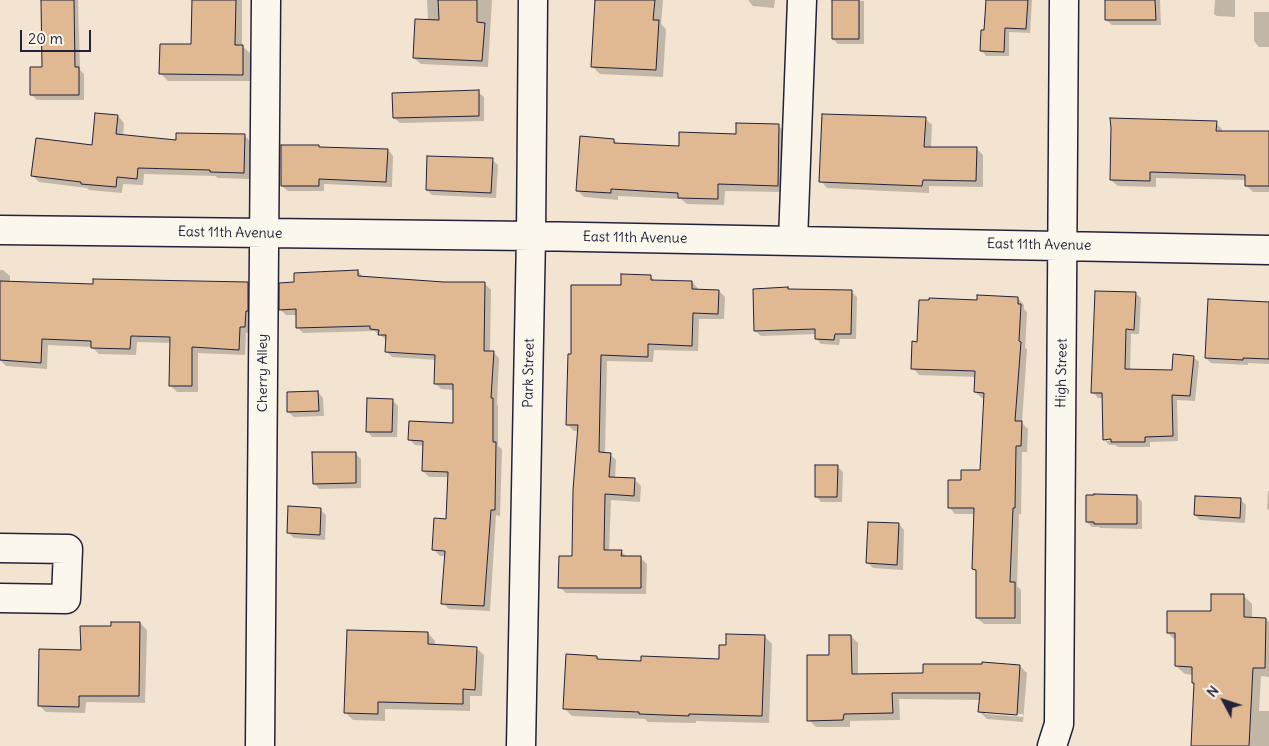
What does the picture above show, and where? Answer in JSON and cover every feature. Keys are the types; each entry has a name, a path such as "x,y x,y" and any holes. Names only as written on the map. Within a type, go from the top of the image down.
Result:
{"street":[{"name":"Cherry Alley","path":"260,746 266,0"},
{"name":"Park Street","path":"521,746 531,236 533,0"},
{"path":"793,241 802,0"},
{"name":"High Street","path":"1052,746 1059,724 1064,0"},
{"name":"East 11th Avenue","path":"0,230 531,236 1269,250"},
{"path":"0,548 68,549 66,599 0,598"}],"building":[{"path":"41,0 74,0 75,67 79,67 79,95 30,95 30,67 42,67"},
{"path":"192,0 236,0 235,45 243,45 243,75 159,74 160,44 191,44"},
{"path":"438,0 477,0 477,22 485,23 482,61 413,58 415,19 439,20"},
{"path":"595,0 655,0 653,20 659,20 656,70 591,67"},
{"path":"832,0 859,0 859,39 832,39"},
{"path":"986,0 1028,0 1026,29 1005,28 1004,52 980,51 981,30 984,30"},
{"path":"1105,0 1155,0 1156,20 1105,20"},
{"path":"479,90 479,116 393,118 392,93"},
{"path":"95,113 118,115 116,134 176,140 176,133 245,134 244,173 138,168 137,179 117,177 116,187 81,184 81,182 31,176 36,138 92,145"},
{"path":"822,114 926,117 924,147 977,147 976,181 923,180 922,186 819,182"},
{"path":"1110,118 1217,121 1216,131 1269,131 1269,186 1245,186 1245,175 1150,172 1150,181 1110,180"},
{"path":"736,123 779,124 778,186 718,184 718,199 678,198 678,193 611,189 611,193 576,191 580,136 614,139 614,143 679,146 679,132 736,134"},
{"path":"281,145 388,149 386,182 319,179 319,186 281,186"},
{"path":"427,156 493,158 491,193 426,190"},
{"path":"358,270 358,276 444,282 485,282 484,351 494,351 491,398 493,398 493,442 496,442 495,510 491,510 484,606 441,604 445,551 432,550 434,518 446,519 448,472 422,471 423,441 408,440 409,421 453,423 453,384 434,384 435,355 385,352 386,335 378,335 379,330 370,329 370,326 296,328 296,309 279,310 279,283 294,282 294,273"},
{"path":"621,274 651,275 651,280 692,281 692,289 719,290 718,314 693,313 692,346 648,344 648,357 601,355 599,452 611,453 609,477 635,478 634,496 605,494 604,550 622,550 621,556 641,556 641,588 558,588 559,556 572,556 573,490 578,425 566,425 568,354 571,354 571,285 621,285"},
{"path":"93,279 248,282 248,311 246,311 245,327 240,327 239,350 192,347 192,386 169,386 170,337 131,336 130,349 91,348 91,341 42,339 41,363 0,360 0,281 93,284"},
{"path":"788,287 788,289 852,290 851,334 835,334 834,340 815,339 815,329 754,331 753,289"},
{"path":"1095,291 1136,292 1134,330 1126,329 1125,369 1172,370 1173,354 1194,356 1190,396 1172,395 1173,436 1145,437 1145,442 1111,442 1111,439 1103,440 1102,393 1091,393"},
{"path":"977,295 1018,297 1018,304 1021,304 1019,341 1021,342 1015,421 1022,421 1021,446 1016,446 1015,508 1013,508 1010,582 1015,582 1015,618 976,618 976,570 972,569 974,508 948,508 948,480 961,480 961,470 980,470 984,393 974,392 975,371 911,369 912,341 917,342 919,300 929,300 929,298 977,300"},
{"path":"1208,299 1269,302 1269,359 1205,358"},
{"path":"318,391 319,411 287,412 287,392"},
{"path":"367,398 393,399 392,432 366,432"},
{"path":"312,452 356,452 356,483 313,484"},
{"path":"815,465 838,465 837,497 815,497"},
{"path":"1086,495 1137,495 1137,524 1094,524 1094,522 1086,522"},
{"path":"1195,496 1241,498 1240,518 1194,515"},
{"path":"288,506 321,508 320,535 287,533"},
{"path":"868,522 899,523 897,565 866,563"},
{"path":"1211,594 1244,594 1244,617 1266,618 1265,668 1253,668 1249,746 1191,746 1194,683 1192,683 1192,667 1175,666 1175,633 1167,633 1167,611 1211,611"},
{"path":"111,622 140,622 139,696 79,696 79,707 38,706 39,649 81,650 80,626 111,626"},
{"path":"347,630 428,632 428,644 477,647 475,690 463,689 463,704 378,702 378,714 344,713"},
{"path":"726,634 765,635 762,716 689,714 689,716 563,709 566,654 597,656 597,659 641,661 641,656 719,659 719,645 726,645"},
{"path":"829,635 851,635 852,674 923,673 923,664 982,664 982,662 1020,665 1017,715 978,712 980,693 892,693 893,713 844,714 843,720 807,721 807,655 829,655"}]}
